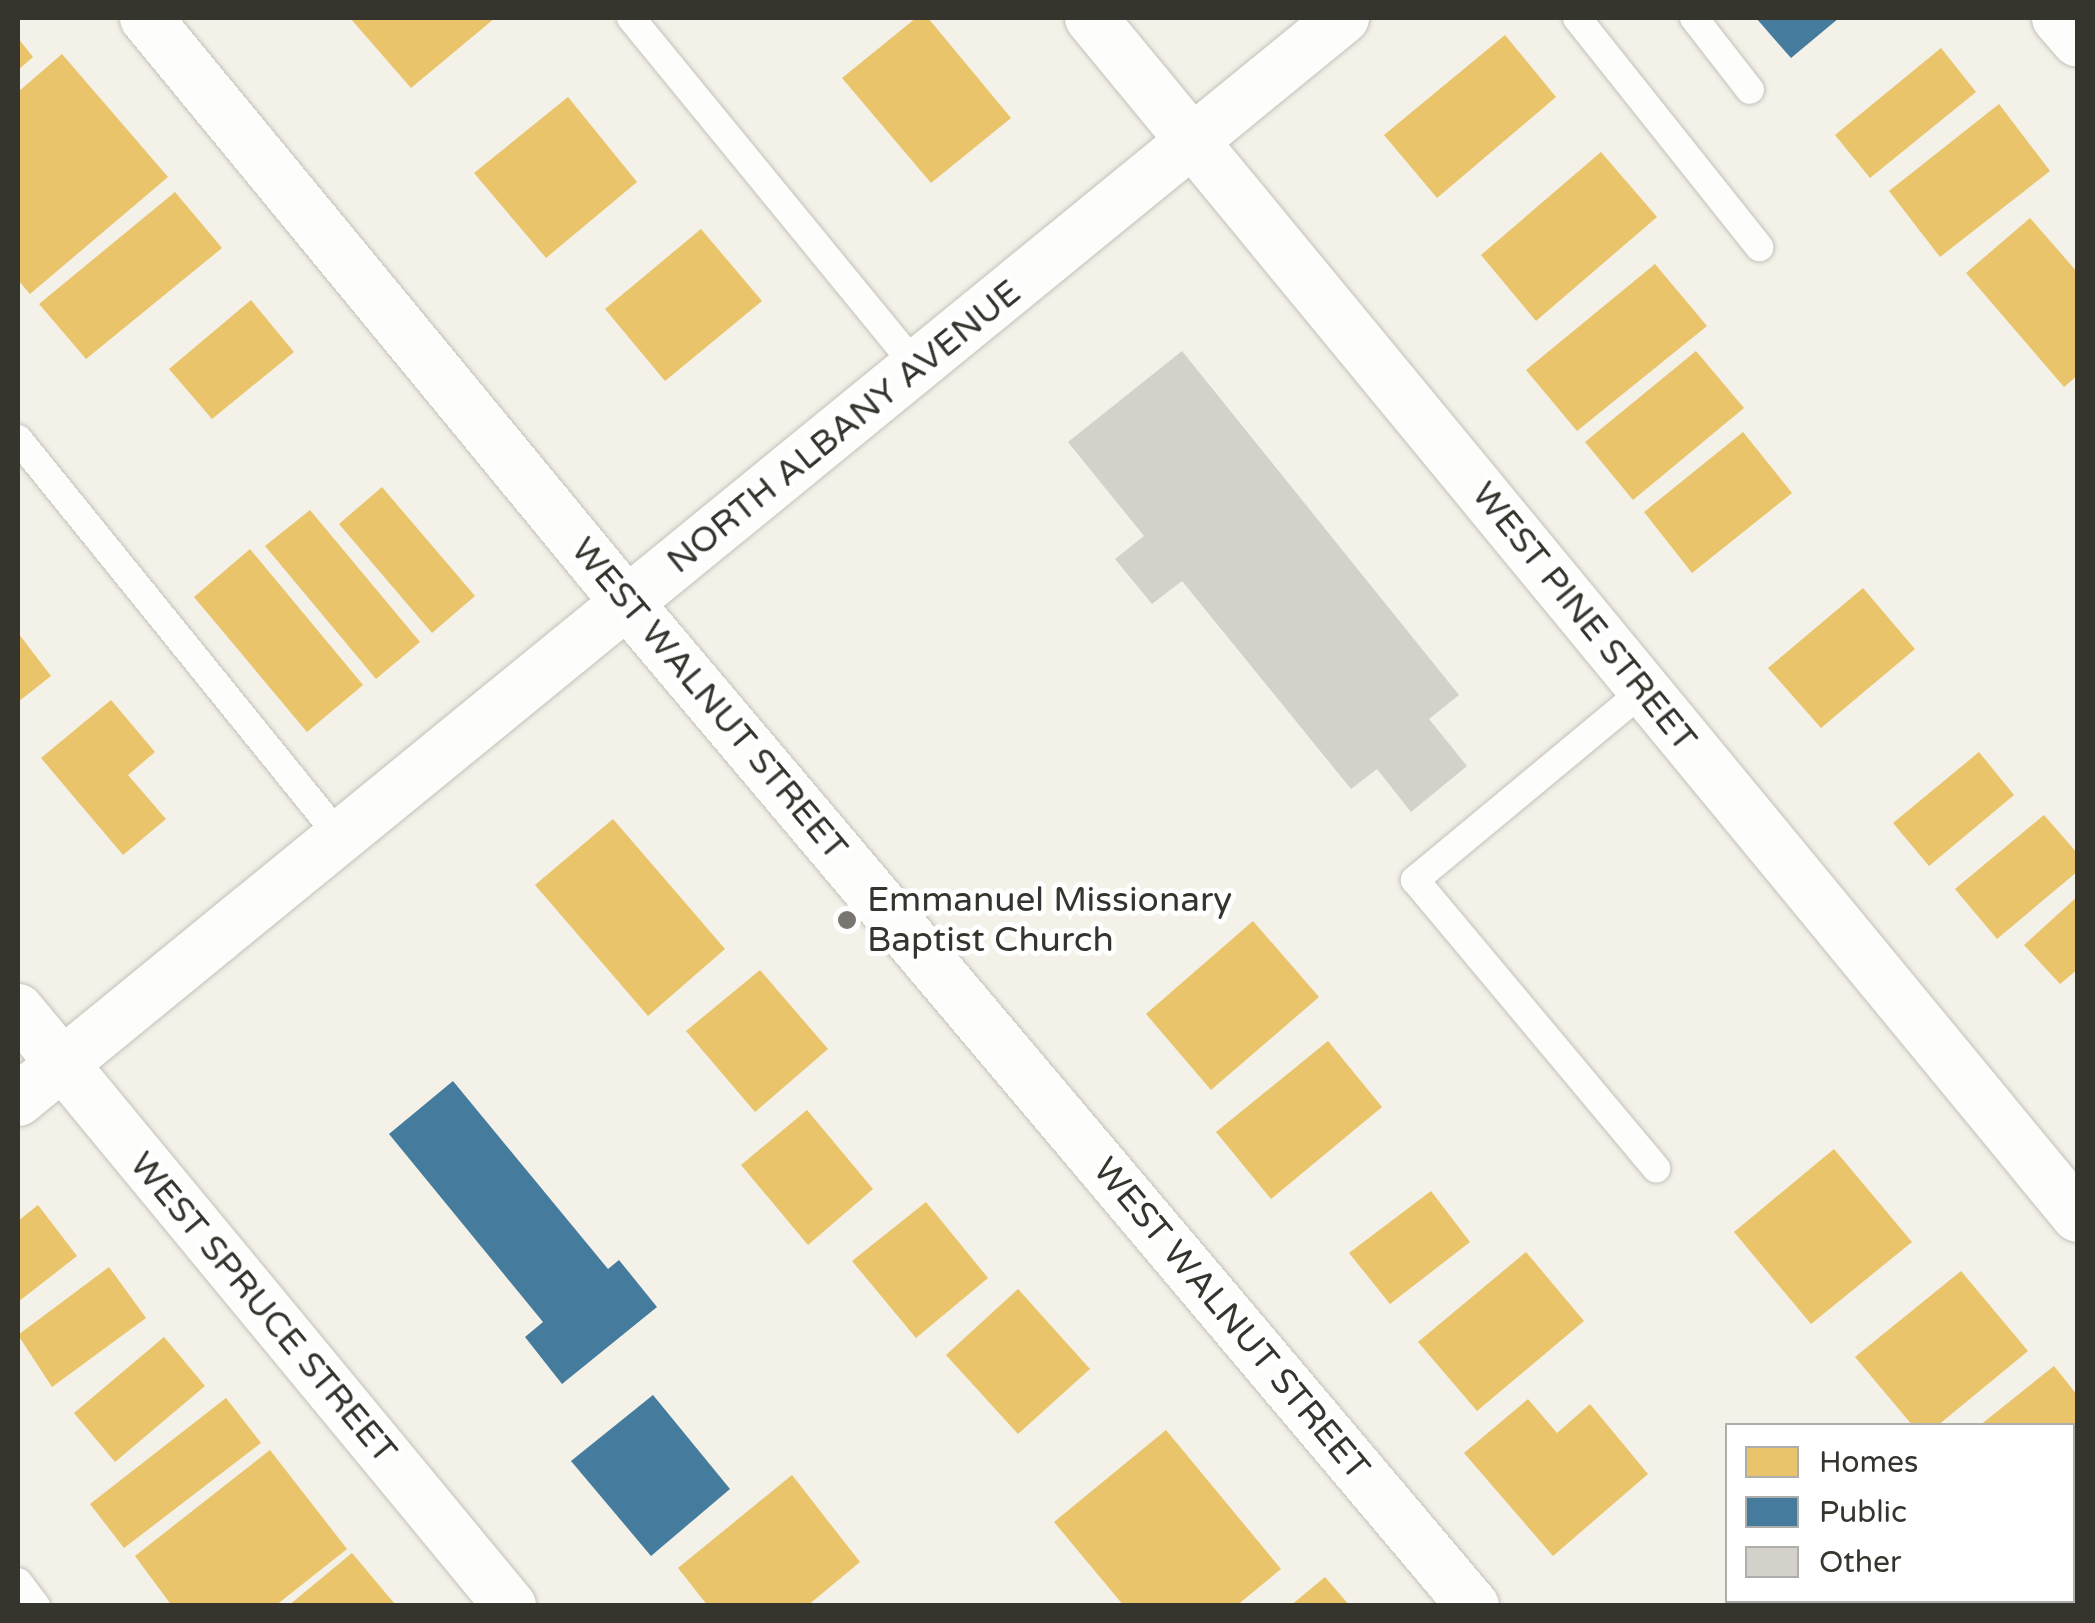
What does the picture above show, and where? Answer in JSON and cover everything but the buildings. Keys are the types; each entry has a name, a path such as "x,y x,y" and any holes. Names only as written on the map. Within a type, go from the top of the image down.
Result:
{"street":[{"name":"WEST WALNUT STREET","path":"146,18 628,604 1472,1606"},
{"name":"WEST PINE STREET","path":"1091,18 2078,1216"},
{"name":"NORTH ALBANY AVENUE","path":"18,1100 1343,18"},
{"path":"2058,18 2078,40"},
{"name":"WEST SPRUCE STREET","path":"18,1010 510,1606"}],"lane":[{"path":"631,18 917,367"},
{"path":"1577,18 1759,247"},
{"path":"1694,18 1750,90"},
{"path":"18,438 340,837"},
{"path":"1644,690 1415,880 1656,1168"},
{"path":"18,1582 36,1606"}],"place":[{"name":"Emmanuel Missionary Baptist Church","path":"847,920"}]}
